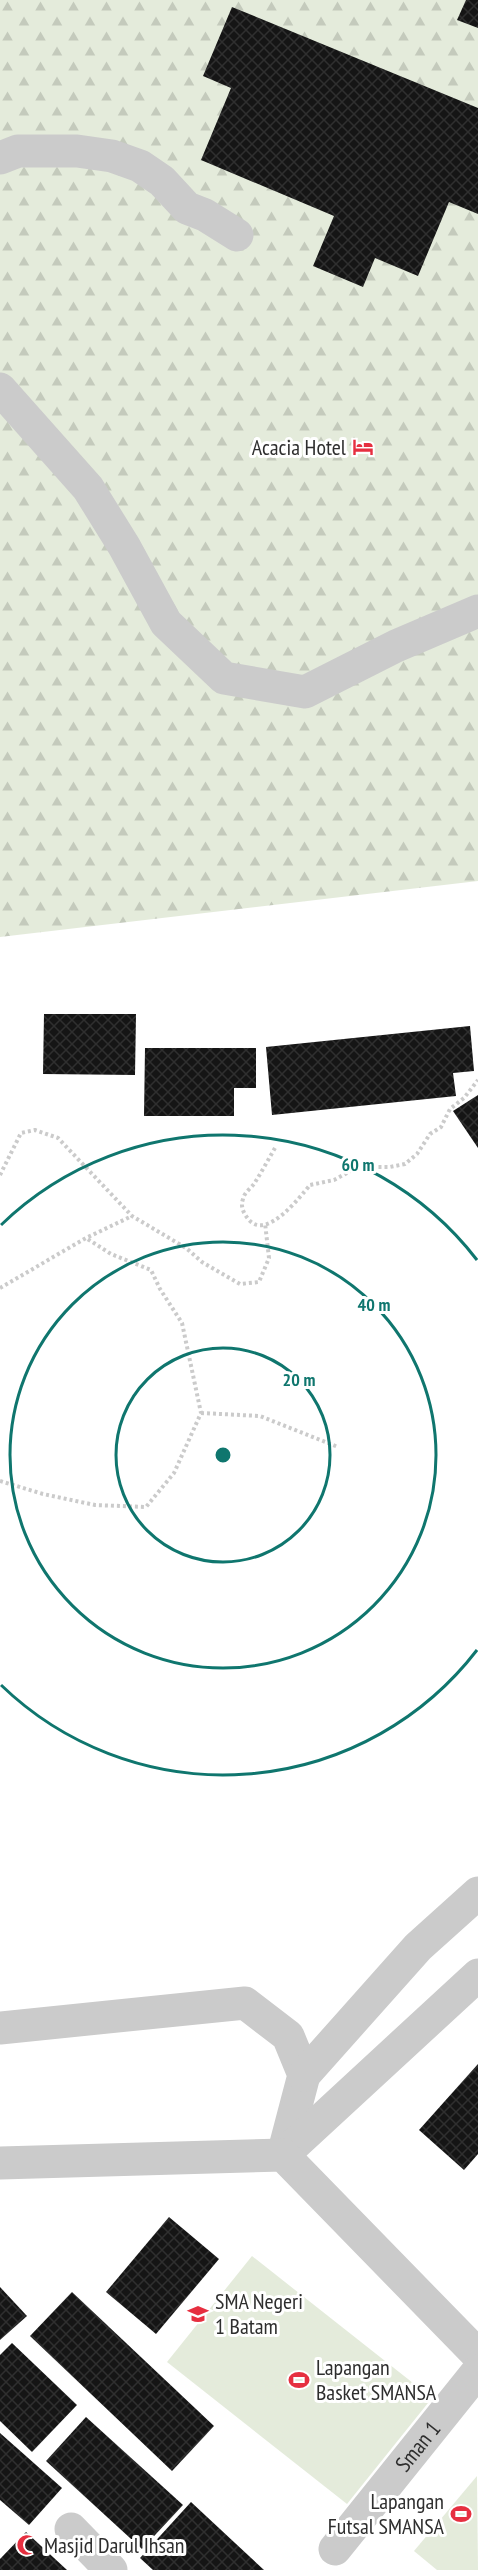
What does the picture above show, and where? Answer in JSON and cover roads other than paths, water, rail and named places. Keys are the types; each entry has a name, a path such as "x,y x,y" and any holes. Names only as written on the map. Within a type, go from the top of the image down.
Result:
{"street":[{"path":"0,158 18,151 77,151 112,156 140,166 162,181 187,208 205,215 237,235"},
{"path":"0,389 88,488 124,546 166,623 224,678 305,692 396,646 478,611"},
{"path":"283,2155 304,2075 417,1947 478,1893"},
{"path":"0,2163 283,2155 478,1975"},
{"path":"0,2028 245,2003 288,2036 304,2075"},
{"path":"283,2155 478,2355"},
{"name":"Sman 1","path":"335,2549 478,2371"},
{"path":"71,2529 111,2570"}],"place":[{"name":"Acacia Hotel","path":"363,447"},
{"name":"SMA Negeri 1 Batam","path":"198,2314"},
{"name":"Lapangan Basket SMANSA","path":"299,2380"},
{"name":"Lapangan Futsal SMANSA","path":"461,2514"},
{"name":"Masjid Darul Ihsan","path":"27,2545"}]}
